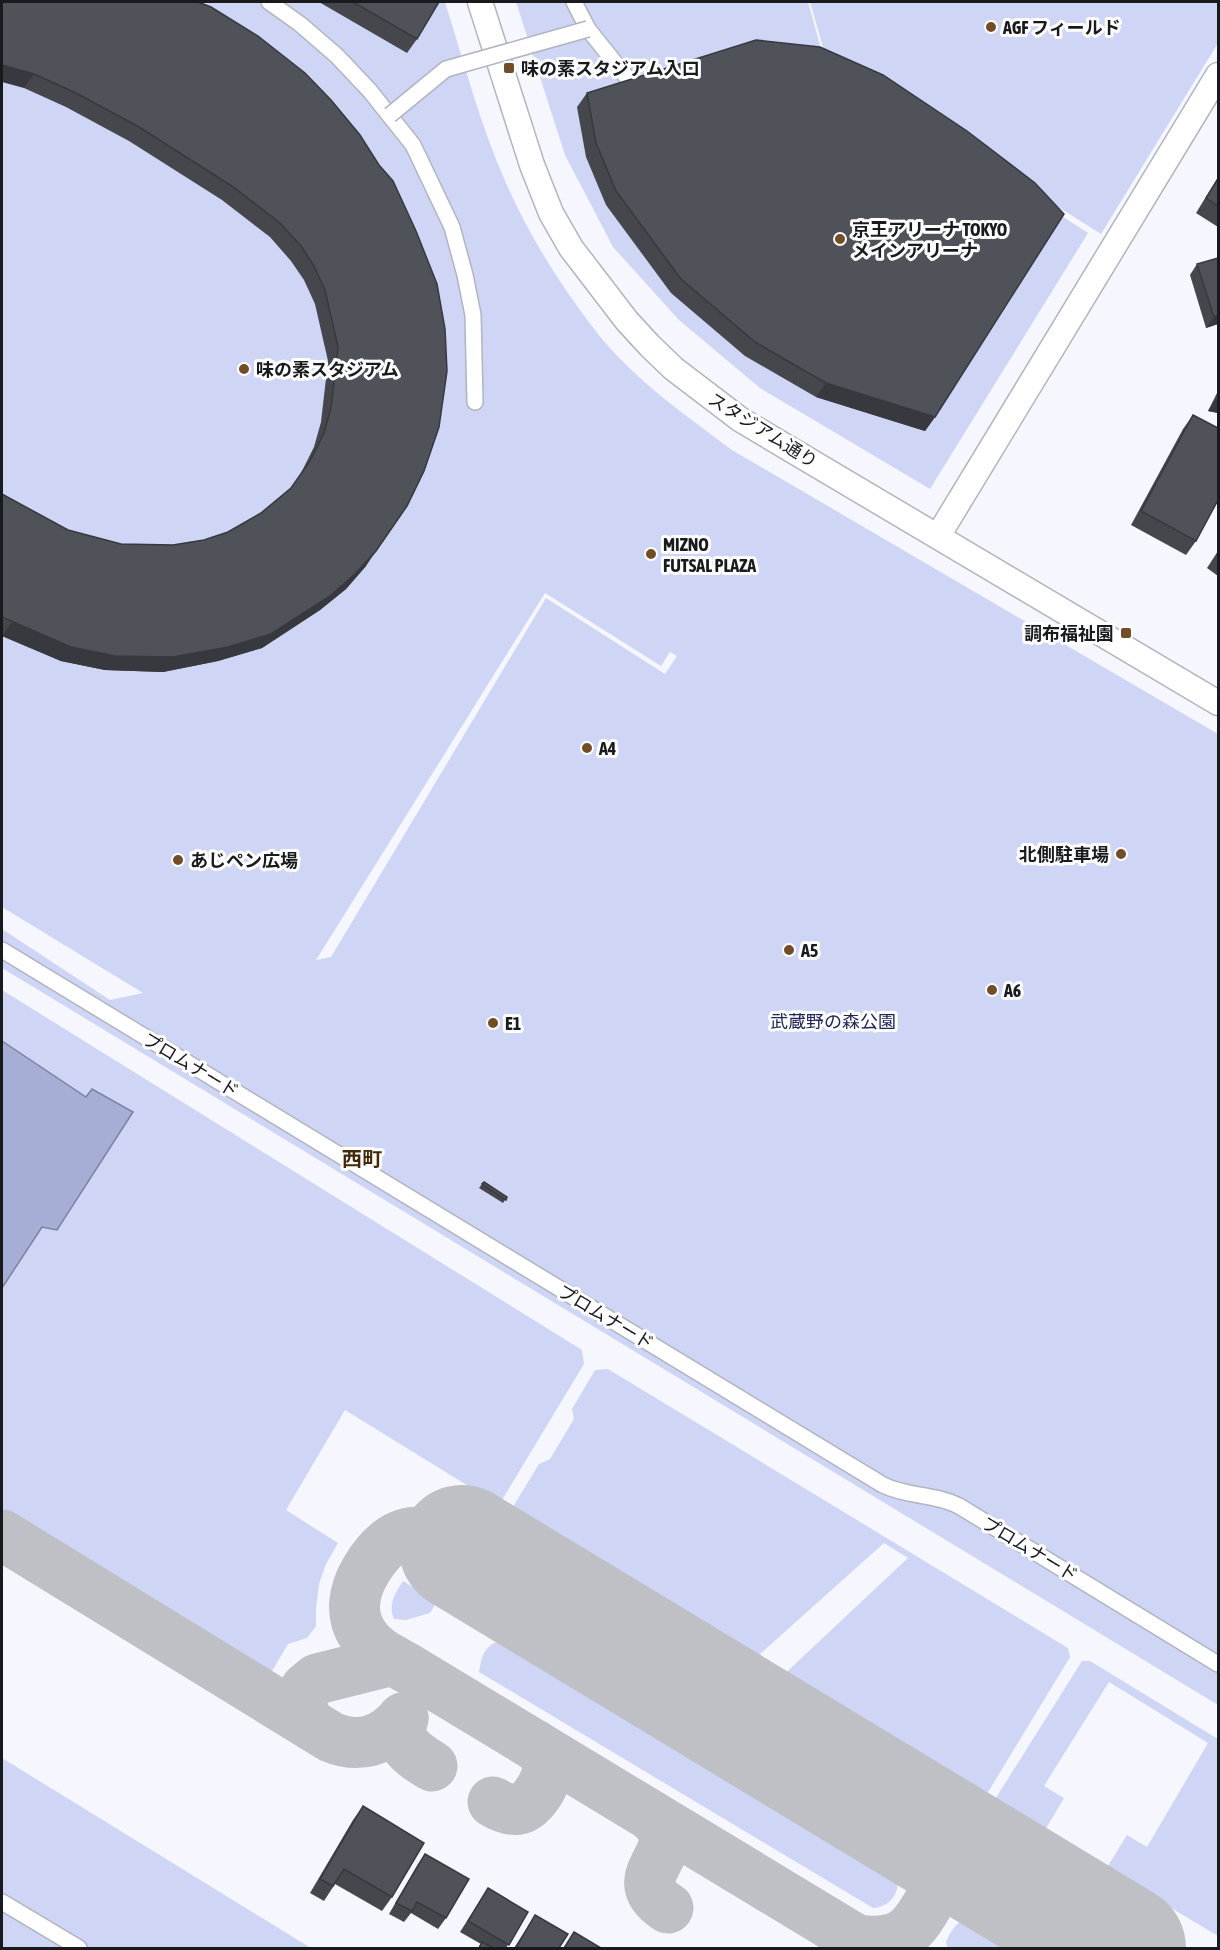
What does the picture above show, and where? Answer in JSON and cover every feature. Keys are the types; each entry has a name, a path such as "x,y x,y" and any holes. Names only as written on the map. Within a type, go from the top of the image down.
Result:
{"street":[{"path":"268,2 300,24 337,56 370,91 413,145 452,227 473,315 475,402"},
{"name":"スタジアム通り","path":"480,2 532,165 551,213 589,274 627,321 674,369 741,420 1218,702"},
{"path":"574,2 588,29 636,89"},
{"path":"390,115 446,69 588,29"},
{"path":"938,536 1218,75"},
{"name":"プロムナード","path":"2,950 883,1485 896,1490 945,1500 960,1506 1218,1664"},
{"path":"2,1902 79,1948"}],"green space":[{"name":"武蔵野の森公園","path":"2,2 445,2 488,139 515,203 547,261 572,298 598,334 628,367 696,424 732,450 1218,734 1218,1705 2,968 2,929 110,1000 143,993 2,907","holes":["545,593 661,666 670,652 677,656 665,674 546,598 331,957 316,960"]},
{"name":"京王アリーナ TOKYO メインアリーナ","path":"516,2 808,2 825,63 1088,233 930,489 760,388 679,320 613,247 565,155"},
{"path":"810,2 1218,2 1218,43 1101,234 827,61"},
{"path":"2,990 582,1350 584,1364 499,1505 345,1410 286,1510 338,1543 326,1564 319,1584 316,1626 307,1638 288,1644 269,1676 2,1515"},
{"path":"608,1369 1068,1648 1070,1657 982,1802 778,1680 908,1558 884,1543 750,1663 508,1515 539,1464 550,1459 574,1419 572,1409 595,1370"},
{"path":"403,1581 437,1602 430,1613 406,1620 394,1619 392,1604"},
{"path":"503,1639 896,1873 897,1886 894,1897 885,1905 873,1908 479,1672 485,1651"},
{"path":"1082,1661 1090,1661 1218,1739 1218,1936 1106,1869 1127,1835 1147,1847 1208,1743 1109,1682 1044,1786 1064,1798 1044,1832 994,1801"},
{"path":"2,1758 311,1948 2,1948"},
{"path":"978,1920 1025,1948 948,1948 946,1942 955,1926 961,1921"}],"shaded area":[{"path":"2,1041 86,1097 92,1089 133,1112 57,1230 42,1227 2,1288"}],"building":[{"path":"2,2 198,2 211,7 258,36 305,73 331,100 393,181 416,231 437,284 445,329 447,371 439,427 424,471 407,506 376,551 355,574 330,596 271,634 228,647 173,657 115,656 71,647 2,617 2,494 68,530 121,544 173,545 204,540 228,532 261,513 291,488 310,461 324,433 331,408 338,347 325,290 314,266 301,246 280,223 232,186 139,127 76,93 34,74 2,65"},
{"path":"353,2 439,2 417,39"},
{"name":"京王アリーナ TOKYO メインアリーナ","path":"756,40 820,47 883,75 967,131 1035,183 1064,214 935,417 826,383 755,342 681,279 616,191 596,143 587,93"},
{"path":"1218,179 1218,206 1206,198"},
{"path":"1218,258 1218,315 1214,317 1197,264"},
{"path":"1193,415 1218,428 1218,500 1196,541 1141,511"},
{"path":"484,1182 507,1197 506,1200 482,1184"},
{"path":"363,1806 424,1843 392,1897 344,1869 333,1886 320,1879"},
{"path":"425,1854 469,1879 446,1918 417,1902 412,1911 396,1903"},
{"path":"488,1888 528,1912 509,1945 468,1921"},
{"path":"535,1915 568,1934 559,1948 516,1948"},
{"path":"574,1932 601,1948 564,1948"},
{"path":"482,1942 493,1948 479,1948"}],"taxiway":[{"path":"446,1539 433,1534 410,1533 390,1542 373,1559 358,1586 355,1602 359,1627 372,1646 870,1948"},
{"path":"2,1535 331,1737 341,1741 370,1741 388,1732 403,1718"},
{"path":"313,1726 307,1720 299,1702 306,1688 317,1679 393,1660"},
{"path":"403,1718 401,1735 407,1747 432,1766"},
{"path":"493,1802 508,1809 520,1809 535,1797 546,1777 548,1766 541,1751 535,1745"},
{"path":"651,1816 662,1829 664,1841 651,1874 650,1885 654,1896 668,1908"},
{"path":"913,1821 927,1836 935,1853 938,1871 937,1891"},
{"path":"857,1940 881,1941 898,1937 919,1919 934,1895 944,1885 958,1877 975,1874 1003,1876"}],"runway":[{"path":"462,1548 1123,1948"}],"place":[{"name":"AGF フィールド","path":"991,27"},
{"name":"味の素スタジアム入口","path":"509,68"},
{"name":"京王アリーナ TOKYO メインアリーナ","path":"840,239"},
{"name":"味の素スタジアム","path":"244,369"},
{"name":"MIZNO FUTSAL PLAZA","path":"651,554"},
{"name":"調布福祉園","path":"1126,633"},
{"name":"A4","path":"587,748"},
{"name":"北側駐車場","path":"1121,854"},
{"name":"あじペン広場","path":"178,860"},
{"name":"A5","path":"789,950"},
{"name":"A6","path":"992,990"},
{"name":"E1","path":"493,1023"}],"district":[{"name":"西町","path":"362,1158"}]}
